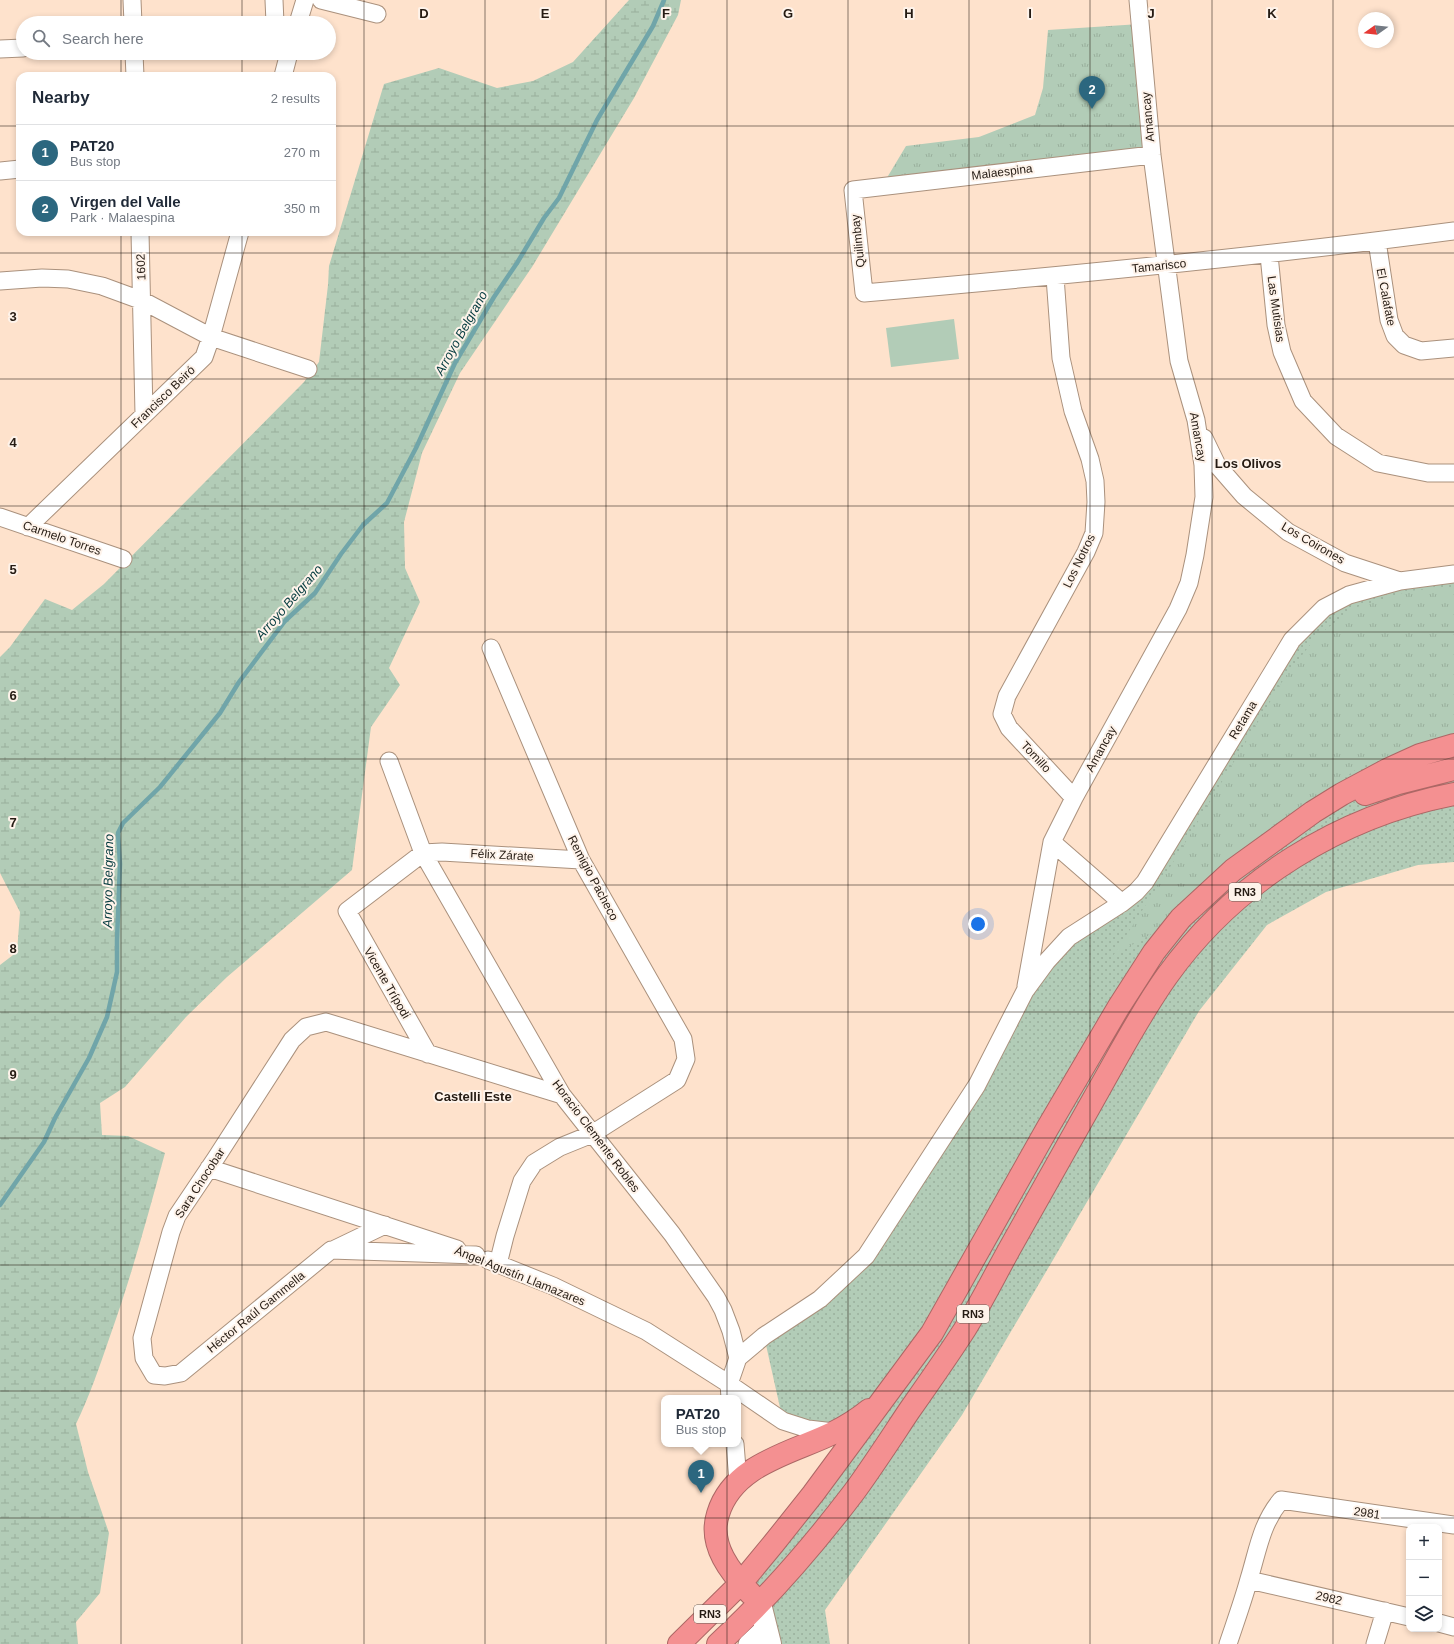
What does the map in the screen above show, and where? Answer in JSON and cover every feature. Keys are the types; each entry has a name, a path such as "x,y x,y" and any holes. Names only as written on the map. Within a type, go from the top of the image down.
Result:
{"highway":[{"path":"1284,833 1313,812 1342,794 1387,770 1420,755 1454,745"},
{"name":"RN3","path":"679,1644 741,1583 813,1494 932,1333 1046,1129 1118,1008 1154,952 1181,918 1233,870 1284,833 1352,798 1398,783 1454,768"},
{"name":"RN3","path":"718,1644 760,1604 796,1563 854,1492 965,1328 1133,1028 1167,975 1204,931 1249,889 1301,853 1344,829 1369,818 1402,807 1454,794"},
{"path":"1369,818 1454,809"},
{"path":"760,1604 728,1567 720,1552 716,1533 716,1520 721,1504 738,1481 757,1468 785,1452 834,1432 864,1414 885,1397"}],"street":[{"path":"132,0 133,16"},
{"path":"274,0 275,16"},
{"path":"300,16 305,0"},
{"path":"321,0 377,14"},
{"name":"Amancay","path":"1025,991 1052,842 1074,798 1178,609 1189,584 1204,497 1203,465 1196,420 1179,361 1152,155 1138,0"},
{"path":"0,49 16,48"},
{"path":"134,60 135,72"},
{"path":"276,60 277,72"},
{"path":"284,72 287,60"},
{"name":"Malaespina","path":"853,190 1152,155"},
{"path":"0,171 16,170"},
{"name":"Quilimbay","path":"853,190 864,293"},
{"name":"Tamarisco","path":"864,293 1055,277 1269,255 1454,231"},
{"name":"1602","path":"140,236 143,301 144,414"},
{"name":"Francisco Beiró","path":"28,527 204,357 239,236"},
{"name":"El Calafate","path":"1377,242 1389,320 1395,336 1404,345 1421,351 1454,348"},
{"name":"Las Mutisias","path":"1269,255 1276,324 1282,352 1303,401 1336,436 1378,463 1428,473 1454,473"},
{"name":"Los Notros","path":"1002,714 1007,696 1086,552 1094,533 1096,502 1095,481 1090,458 1073,411 1061,358 1055,277"},
{"path":"0,281 42,278 68,279 102,286 143,301 211,337 308,369"},
{"name":"Los Coirones","path":"1196,420 1217,465 1244,496 1288,532 1345,563 1400,581 1454,574"},
{"name":"Carmelo Torres","path":"0,517 124,559"},
{"name":"Retama","path":"1025,991 1047,961 1069,938 1136,892 1145,882 1292,640 1324,608 1349,595 1400,581"},
{"name":"Remigio Pacheco","path":"491,648 581,860 683,1039 686,1059 677,1080 592,1134"},
{"name":"Tomillo","path":"1002,714 1008,728 1074,798"},
{"path":"389,761 423,854"},
{"path":"1052,842 1122,902"},
{"name":"Félix Zárate","path":"423,854 442,852 581,860"},
{"name":"Vicente Trípodi","path":"423,854 347,911 428,1054"},
{"name":"Horacio Clemente Robles","path":"423,854 562,1095 672,1234 716,1297 731,1331 738,1358"},
{"path":"730,1391 738,1358 764,1336 820,1299 866,1256 977,1085 1025,991"},
{"name":"Sara Chocobar","path":"181,1373 165,1376 154,1375 144,1358 142,1338 171,1232 177,1216 292,1040 306,1028 326,1022 428,1054"},
{"path":"428,1054 562,1095"},
{"path":"498,1264 504,1236 522,1181 534,1163 560,1147 592,1134"},
{"name":"Ángel Agustín Llamazares","path":"209,1168 476,1255 553,1286 646,1331 730,1391"},
{"name":"Héctor Raúl Gammella","path":"181,1373 331,1250 385,1225"},
{"path":"331,1250 476,1255"},
{"name":"Ángel Agustín Llamazares","path":"741,1397 783,1421 808,1429 834,1432"},
{"path":"736,1447 738,1481"},
{"name":"2981","path":"1249,1580 1261,1534 1270,1513 1280,1500 1454,1525"},
{"path":"1228,1644 1249,1580"},
{"name":"2982","path":"1249,1580 1406,1615"},
{"path":"747,1644 768,1635 760,1604"},
{"path":"1375,1644 1385,1611"},
{"path":"1442,1624 1454,1627"}],"green space":[{"path":"629,0 681,0 678,15 634,98 532,267 460,373 422,453 404,522 405,568 420,602 389,668 400,685 371,727 352,870 227,977 186,1017 125,1087 100,1103 102,1135 128,1136 165,1153 125,1293 94,1382 76,1424 88,1472 109,1533 100,1593 76,1622 78,1644 0,1644 0,965 17,952 20,912 0,873 0,657 10,647 45,599 72,610 104,584 304,382 319,362 329,266 384,84 439,68 497,88 533,81 573,62"},
{"path":"1140,24 1152,155 882,186 906,146 979,137 1035,115 1043,88 1048,30"},
{"path":"954,319 959,359 891,367 886,328"},
{"path":"1454,574 1454,862 1418,865 1326,892 1267,925 1199,1011 962,1415 825,1610 830,1644 770,1644 741,1583 884,1399 834,1432 783,1421 764,1336 845,1276 1047,961 1122,902 1274,671 1324,608"},
{"path":"1449,587 1454,588 1454,733 1358,768 1222,866 1153,933 1113,956 1179,853 1285,677 1317,636 1354,608 1409,591"}],"waterway":[{"name":"Arroyo Belgrano","path":"0,1205 44,1142 55,1118 89,1058 107,1017 117,972 120,864 118,833 123,823 160,787 220,713 239,682 285,621 315,593 341,554 363,525 387,503 416,448 455,363 494,297 517,263 544,218 559,198 597,120 653,26 664,0"}],"place":[{"name":"Virgen del Valle","path":"1092,109"},
{"name":"PAT20","path":"701,1493"}],"district":[{"name":"Los Olivos","path":"1248,463"},
{"name":"Castelli Este","path":"473,1096"}]}
